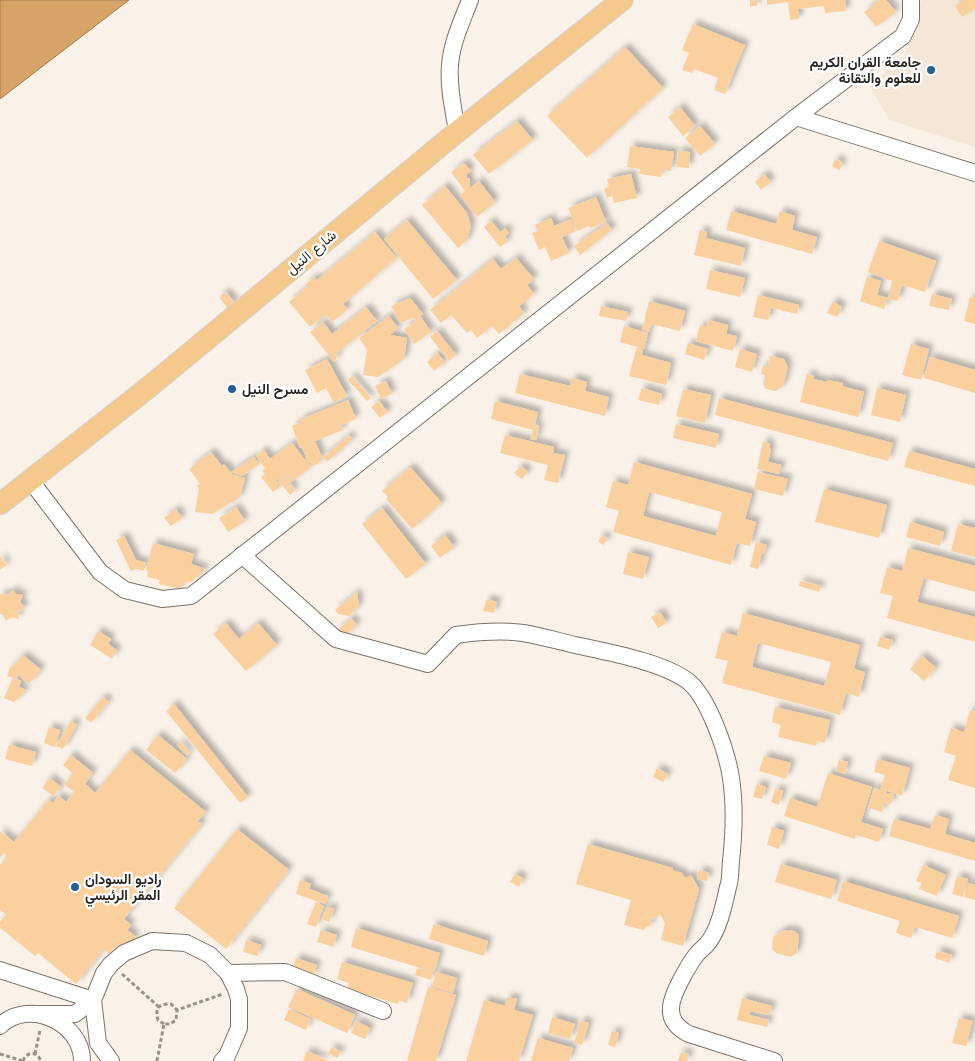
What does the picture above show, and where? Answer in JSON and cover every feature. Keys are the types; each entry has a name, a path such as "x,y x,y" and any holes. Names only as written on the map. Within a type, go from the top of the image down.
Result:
{"main road":[{"name":"شارع النيل","path":"0,504 149,387 457,132 622,0"}],"street":[{"path":"457,132 450,81 450,66 453,49 468,6 479,0"},
{"path":"31,481 100,572 125,590 162,599 191,596 796,117 903,36 911,19 911,0"},
{"path":"796,117 975,173"},
{"path":"242,555 336,639 428,664 456,635 486,631 522,633 618,654 668,670 689,682 710,712 726,756 731,778 734,833 729,885 717,926 708,943 697,953 686,972 676,992 671,1008 674,1021 679,1029 689,1034 774,1061"},
{"path":"111,1061 98,1043 93,1000 104,973 111,964 124,953 152,941 186,943 210,955 228,973 239,999 239,1029 227,1056 222,1061"},
{"path":"0,970 93,1000"},
{"path":"228,973 285,972 384,1011"},
{"path":"41,1019 75,1014 93,1000"},
{"path":"0,1026 4,1022 20,1015 61,1022 74,1035 82,1061"}],"path":[{"path":"111,964 159,1007"},
{"path":"177,1010 236,989"},
{"path":"162,1004 171,1004 177,1010 176,1020 170,1024 164,1024 158,1020 156,1013 162,1004"},
{"path":"35,1054 41,1019"},
{"path":"157,1061 164,1024"},
{"path":"0,1054 23,1061 29,1054 35,1054 41,1061"}],"shaded area":[{"path":"0,0 129,0 0,99"},
{"name":"جامعة القران الكريم للعلوم والتقانة","path":"921,0 975,0 975,147 889,120 869,84 905,56"}],"building":[{"path":"750,0 757,0 757,6 750,6"},
{"path":"767,0 845,0 846,11 825,13 824,6 798,9 799,19 790,20 788,2 767,5"},
{"path":"880,0 886,0 896,12 876,27 864,12"},
{"path":"964,0 975,0 975,8 962,17 955,6"},
{"path":"693,24 745,45 725,94 714,90 718,78 694,69 692,73 682,70 689,53 682,50"},
{"path":"625,47 663,88 587,158 547,116"},
{"path":"680,107 695,126 683,136 668,117"},
{"path":"517,121 533,140 489,174 473,155"},
{"path":"700,126 715,144 700,156 685,138"},
{"path":"630,146 674,152 671,171 662,170 661,177 639,174 640,169 627,167"},
{"path":"678,151 690,152 689,168 677,167"},
{"path":"835,159 842,162 840,170 832,167"},
{"path":"464,163 471,171 467,174 467,178 470,179 470,188 479,181 495,202 477,217 460,195 465,191 451,172"},
{"path":"631,174 637,198 614,203 612,196 607,198 604,189 609,187 607,179"},
{"path":"764,174 771,182 761,190 755,182"},
{"path":"445,186 467,213 471,226 467,240 458,248 422,205"},
{"path":"596,197 606,222 577,231 568,208"},
{"path":"731,211 776,224 780,211 795,216 792,230 817,237 812,254 726,230"},
{"path":"551,218 554,226 571,219 576,231 562,237 569,253 551,261 545,247 539,250 532,233 538,231 535,225"},
{"path":"407,220 457,280 433,299 384,239"},
{"path":"491,221 500,232 505,228 509,233 505,237 508,241 500,247 484,227"},
{"path":"607,223 612,230 580,255 574,246"},
{"path":"700,230 707,232 706,238 745,248 741,266 694,255"},
{"path":"375,232 397,258 343,304 348,309 332,322 326,314 310,327 289,302 307,287 305,285 314,277 317,280"},
{"path":"879,241 936,261 925,292 902,285 898,301 888,299 892,281 868,272"},
{"path":"516,258 534,279 527,285 534,294 519,306 524,313 499,334 492,326 477,338 471,330 467,333 451,315 441,323 430,310 493,259 501,269"},
{"path":"710,270 745,278 740,297 706,289"},
{"path":"867,277 881,281 877,295 888,298 884,309 860,301"},
{"path":"226,292 235,303 228,309 219,297"},
{"path":"932,294 952,299 949,310 929,306"},
{"path":"758,295 799,305 797,314 771,308 768,320 753,317"},
{"path":"970,297 975,298 975,324 964,321"},
{"path":"410,298 423,314 416,320 413,318 400,323 391,306"},
{"path":"649,301 685,311 680,331 651,324 649,332 642,330"},
{"path":"833,301 842,307 837,317 827,313"},
{"path":"601,306 628,312 626,321 599,316"},
{"path":"366,307 377,321 335,355 337,358 334,362 310,332 323,322 332,334"},
{"path":"389,316 398,328 390,335 407,338 404,359 378,377 363,375 367,350 359,338"},
{"path":"421,317 431,332 414,344 404,329"},
{"path":"708,320 728,325 726,334 737,336 733,351 696,341 700,325 706,327"},
{"path":"624,326 648,333 644,349 620,342"},
{"path":"437,331 456,355 449,361 430,337"},
{"path":"688,343 708,349 704,360 685,354"},
{"path":"911,344 929,349 921,380 902,375"},
{"path":"637,347 643,349 642,355 671,363 666,385 629,376"},
{"path":"740,349 757,354 752,372 735,367"},
{"path":"437,353 445,362 434,371 427,362"},
{"path":"770,356 784,359 788,367 783,386 776,391 766,389 763,384 765,375 761,374 763,365 768,367"},
{"path":"930,357 975,370 975,393 924,378"},
{"path":"327,359 347,396 334,403 326,388 317,393 305,370"},
{"path":"520,374 570,386 572,378 587,382 585,391 609,397 605,416 515,393"},
{"path":"807,374 814,376 813,379 843,383 842,386 864,392 858,417 800,402"},
{"path":"352,376 371,398 367,401 348,380"},
{"path":"386,381 392,394 381,399 375,386"},
{"path":"642,388 662,394 659,405 638,400"},
{"path":"877,388 906,395 900,422 871,415"},
{"path":"683,389 711,395 705,423 676,416"},
{"path":"719,398 893,443 888,461 715,415"},
{"path":"348,400 356,419 341,425 343,430 315,441 322,457 318,459 320,463 312,466 310,462 308,463 302,447 300,448 292,426 301,422 299,420"},
{"path":"379,401 388,412 380,418 371,407"},
{"path":"495,401 538,412 535,425 539,426 536,440 530,439 533,430 491,419"},
{"path":"676,424 719,434 716,448 673,438"},
{"path":"349,435 353,439 327,462 323,457"},
{"path":"505,435 554,447 553,453 565,455 558,483 544,480 548,465 500,453"},
{"path":"763,441 770,444 769,448 771,449 768,462 781,465 779,474 757,469"},
{"path":"292,443 311,467 290,483 278,468 283,475 277,480 274,477 281,486 273,492 261,477 265,474 262,471 265,469 268,473 256,456 264,450 270,459"},
{"path":"909,451 975,469 975,486 972,485 973,478 971,485 904,467"},
{"path":"211,452 222,466 224,464 232,474 245,478 240,497 212,514 195,512 199,489 197,486 200,484 189,469"},
{"path":"254,457 259,464 242,476 231,472"},
{"path":"634,462 752,494 745,519 756,522 750,546 737,543 731,565 613,532 619,511 606,507 613,481 628,485","holes":["649,492 722,512 716,536 643,516"]},
{"path":"521,466 528,472 522,479 514,473"},
{"path":"410,467 442,503 412,529 386,499 388,497 382,491"},
{"path":"758,472 788,479 783,496 754,489"},
{"path":"283,476 295,490 290,495 278,480"},
{"path":"824,489 887,505 879,538 815,522"},
{"path":"236,507 245,521 228,532 219,518"},
{"path":"382,508 426,564 406,579 362,524"},
{"path":"176,509 182,518 171,526 164,518"},
{"path":"910,522 944,532 940,546 906,537"},
{"path":"958,524 975,528 975,557 951,551"},
{"path":"445,535 454,547 440,558 431,546"},
{"path":"602,535 608,539 603,545 598,541"},
{"path":"124,536 136,560 146,563 144,571 137,569 131,571 116,540"},
{"path":"756,542 767,545 764,554 762,553 758,569 750,567"},
{"path":"153,543 194,554 191,564 206,569 191,582 187,581 179,589 159,584 160,580 147,577 148,571 146,570"},
{"path":"908,548 975,566 975,592 924,578 917,602 975,617 975,642 887,618 893,596 880,593 887,567 902,571"},
{"path":"628,552 649,557 643,579 623,574"},
{"path":"0,556 7,565 0,570"},
{"path":"800,581 821,586 819,592 799,586"},
{"path":"13,590 16,594 23,595 20,602 25,608 18,612 19,619 11,617 6,621 3,615 0,614 0,596 1,593 7,595"},
{"path":"357,592 359,606 349,616 338,614 335,610"},
{"path":"487,599 497,602 494,613 483,611"},
{"path":"660,612 667,623 658,628 651,617"},
{"path":"743,613 860,645 854,669 865,672 859,697 846,693 840,715 722,683 728,661 715,658 722,632 737,636","holes":["758,643 831,662 824,686 752,667"]},
{"path":"351,618 357,625 343,638 337,631"},
{"path":"226,623 239,639 258,623 277,645 246,671 213,634"},
{"path":"98,631 111,639 108,644 117,650 112,659 90,645"},
{"path":"880,637 893,640 889,650 877,646"},
{"path":"23,655 41,670 29,684 18,674 16,679 21,681 19,687 26,690 14,702 4,698 13,678 7,676 10,667"},
{"path":"922,656 936,668 924,681 910,669"},
{"path":"103,697 109,702 91,723 85,718"},
{"path":"174,704 248,797 240,803 166,711"},
{"path":"775,707 830,720 825,743 817,741 816,746 778,737 781,725 772,722"},
{"path":"970,710 975,712 975,788 948,780 956,756 944,752 951,728 964,732"},
{"path":"71,721 77,725 63,749 56,746"},
{"path":"49,727 60,730 55,747 44,743"},
{"path":"158,735 187,759 175,773 146,750"},
{"path":"180,742 190,753 187,756 177,745"},
{"path":"9,745 36,752 32,766 5,759"},
{"name":"راديو السودان المقر الرئيسي","path":"130,750 206,812 198,821 202,824 124,919 131,925 127,930 136,937 123,952 116,946 110,954 104,949 76,984 38,953 35,956 0,928 0,922 6,914 0,910 0,865 7,856 4,853 0,858 0,831 14,842 48,800 53,803 59,796 66,802 74,792 64,784 73,774 63,765 71,755 93,773 85,784 95,793"},
{"path":"764,756 791,763 786,779 759,771"},
{"path":"877,759 910,768 902,796 887,791 887,793 894,794 891,804 884,803 882,812 868,808 874,788 880,790 885,775 874,772"},
{"path":"839,760 848,762 845,774 836,771"},
{"path":"657,768 668,774 663,782 653,777"},
{"path":"828,773 872,787 861,822 883,829 879,842 856,835 855,839 784,816 790,798 817,807"},
{"path":"50,778 61,787 53,796 42,788"},
{"path":"757,784 766,787 762,799 753,797"},
{"path":"775,789 783,791 779,805 771,802"},
{"path":"935,815 949,819 945,834 975,843 975,861 889,836 894,819 930,829"},
{"path":"772,827 784,831 779,849 767,845"},
{"path":"237,829 289,870 226,949 174,908"},
{"path":"588,844 673,868 672,870 682,873 685,878 691,875 699,889 683,946 661,940 665,923 660,914 650,921 652,924 643,930 624,925 631,900 576,884"},
{"path":"781,864 837,880 831,899 775,882"},
{"path":"923,865 946,875 937,896 919,889 922,883 916,881"},
{"path":"699,870 709,873 707,881 697,879"},
{"path":"515,874 523,878 519,887 510,882"},
{"path":"957,876 968,879 963,897 952,894"},
{"path":"300,880 311,884 309,889 328,896 325,904 296,894"},
{"path":"843,881 959,916 952,938 915,927 911,938 896,933 900,921 837,901"},
{"path":"968,883 975,885 975,900 964,897"},
{"path":"316,902 324,906 316,927 307,924"},
{"path":"327,907 334,909 329,922 322,919"},
{"path":"434,924 488,941 484,956 429,939"},
{"path":"356,928 440,953 434,972 351,947"},
{"path":"321,930 337,935 333,947 317,942"},
{"path":"784,930 794,931 799,935 797,952 791,957 776,953 772,949 773,937"},
{"path":"246,940 261,945 257,956 243,952"},
{"path":"937,951 952,955 949,963 935,958"},
{"path":"296,958 317,965 313,977 292,970"},
{"path":"342,962 413,983 407,1003 399,1000 398,1004 347,989 349,983 337,979"},
{"path":"417,968 433,972 431,980 415,975"},
{"path":"436,972 457,978 453,993 432,987"},
{"path":"428,987 456,995 436,1061 407,1061"},
{"path":"297,989 355,1015 347,1033 288,1007"},
{"path":"507,997 517,999 514,1010 533,1015 519,1061 466,1061 484,1000 505,1006"},
{"path":"742,998 772,1006 769,1015 750,1011 749,1015 769,1020 767,1027 737,1020"},
{"path":"289,1009 311,1019 306,1030 284,1020"},
{"path":"552,1017 575,1024 570,1039 548,1033"},
{"path":"959,1018 973,1021 966,1046 952,1043"},
{"path":"356,1021 370,1028 365,1039 351,1033"},
{"path":"580,1021 589,1023 582,1045 574,1043"},
{"path":"612,1031 619,1033 615,1047 608,1045"},
{"path":"538,1038 573,1048 569,1061 531,1061"},
{"path":"332,1047 341,1052 337,1058 328,1053"},
{"path":"307,1051 328,1061 303,1061"},
{"path":"681,1052 689,1054 687,1061 678,1061"}],"place":[{"name":"جامعة القران الكريم للعلوم والتقانة","path":"931,70"},
{"name":"مسرح النيل","path":"232,389"},
{"name":"راديو السودان المقر الرئيسي","path":"75,887"}]}
